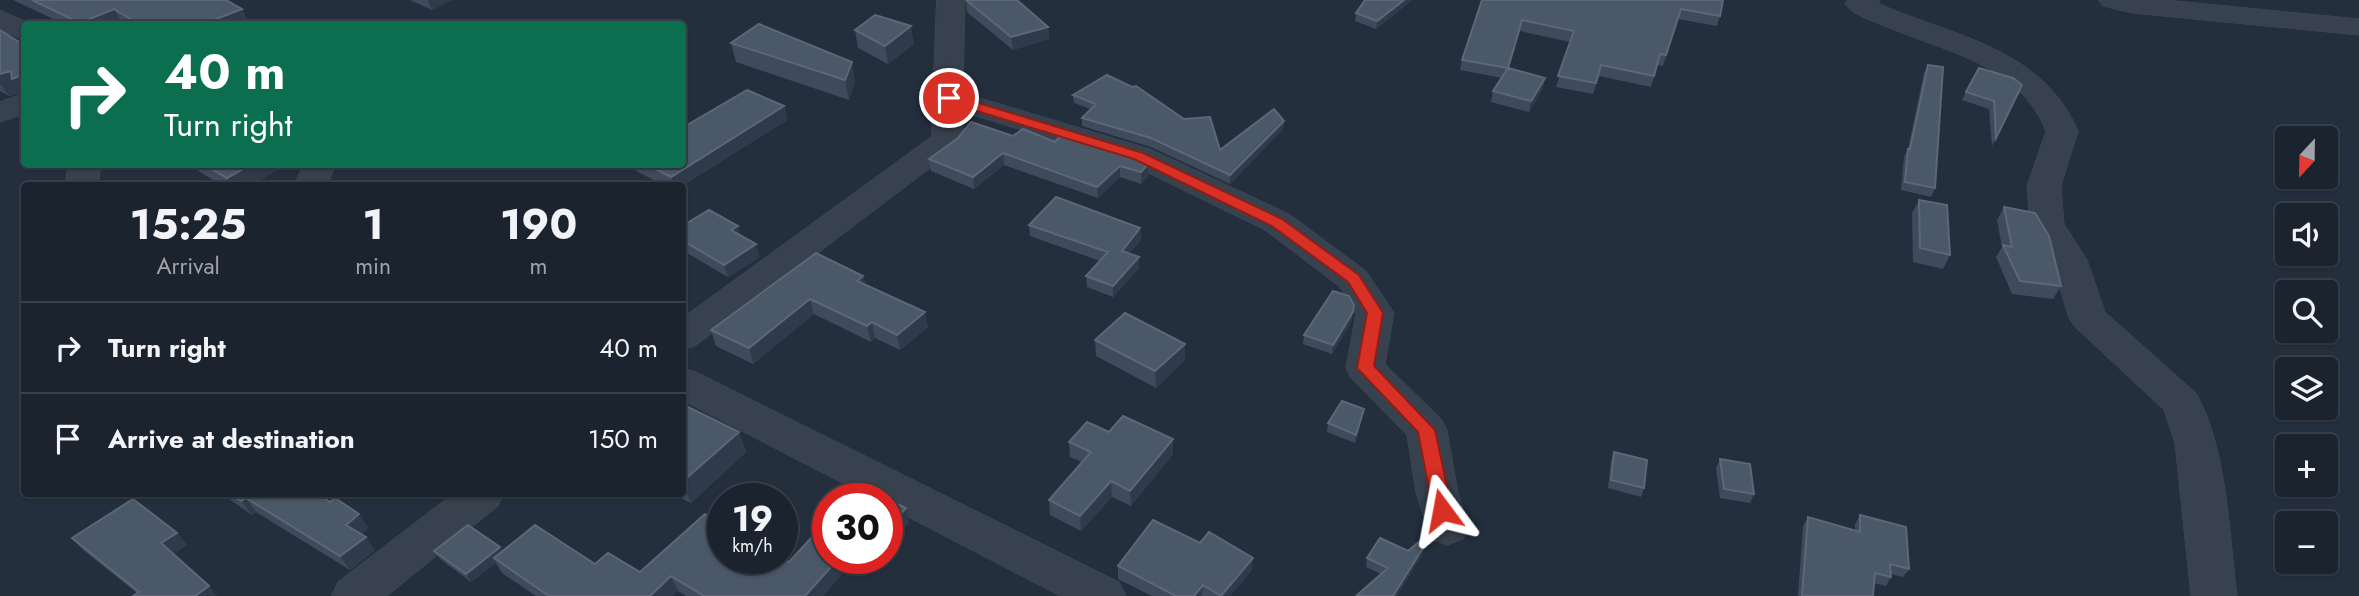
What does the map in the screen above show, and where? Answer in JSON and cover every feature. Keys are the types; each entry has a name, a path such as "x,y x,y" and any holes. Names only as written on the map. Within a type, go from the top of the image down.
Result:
{"street":[{"path":"686,334 947,140 951,0"},
{"path":"2113,0 2132,5 2359,27"},
{"path":"1854,1 1881,16 1933,33 2006,67 2037,89 2053,109 2062,131 2045,186 2047,224 2069,260 2088,318 2182,403 2196,443 2214,596"},
{"path":"0,18 21,30"},
{"path":"949,98 1139,156 1277,222 1353,279 1375,313 1365,368 1427,430 1437,494 1447,527"},
{"path":"0,113 21,104"},
{"path":"686,384 1095,594"},
{"path":"354,596 479,497"}],"building":[{"path":"32,0 226,0 242,9 211,21 134,21 114,9 85,21 76,21"},
{"path":"966,0 1017,0 1048,27 1011,37"},
{"path":"1365,0 1404,0 1377,21 1356,13"},
{"path":"1482,0 1723,0 1720,16 1681,9 1666,55 1660,54 1654,76 1601,65 1596,83 1558,76 1574,31 1522,20 1508,68 1462,60"},
{"path":"875,15 911,26 885,46 855,30"},
{"path":"759,24 852,62 845,80 731,43"},
{"path":"0,30 21,43 21,75 12,79 11,71 0,74"},
{"path":"1928,65 1943,67 1935,188 1905,182 1908,149"},
{"path":"1508,68 1545,78 1531,101 1493,91"},
{"path":"1979,68 2013,78 2022,85 1996,138 1994,101 1966,92"},
{"path":"1107,75 1132,87 1136,86 1184,119 1210,117 1220,150 1274,109 1284,121 1230,175 1151,138 1082,118 1096,104 1073,95"},
{"path":"747,90 784,106 686,168 686,126"},
{"path":"971,122 1013,136 1023,129 1055,142 1062,134 1127,154 1148,164 1141,172 1120,166 1097,187 1003,153 973,177 929,159 958,138"},
{"path":"210,168 245,168 227,178"},
{"path":"654,168 685,168 671,177"},
{"path":"1056,197 1140,228 1122,251 1139,257 1113,286 1086,276 1108,252 1029,225"},
{"path":"1919,200 1947,205 1950,255 1920,248"},
{"path":"2004,207 2035,213 2049,236 2061,286 2020,281 2003,245 2012,247"},
{"path":"709,210 738,226 731,230 756,244 724,265 686,242 686,224"},
{"path":"816,253 863,276 857,281 925,312 897,335 872,322 867,326 810,299 749,348 711,330"},
{"path":"1333,291 1349,296 1354,305 1353,312 1333,345 1304,335"},
{"path":"1125,313 1185,344 1155,371 1095,340"},
{"path":"1342,401 1364,409 1356,435 1328,423"},
{"path":"686,406 739,432 686,478"},
{"path":"1123,416 1173,439 1130,491 1111,481 1080,516 1049,500 1091,452 1069,442 1087,422 1109,432"},
{"path":"1614,452 1647,460 1644,488 1611,480"},
{"path":"1720,459 1750,464 1754,494 1724,489"},
{"path":"235,497 322,497 330,502 335,498 359,514 346,525 366,537 340,556 246,498 241,501"},
{"path":"133,499 177,533 161,543 209,586 195,596 133,596 139,592 72,538"},
{"path":"705,514 707,574 798,574 798,552 812,537 812,574 825,574 805,596 704,596 671,576 650,596 549,596 494,558 535,525 595,564 608,553 640,572"},
{"path":"1860,515 1906,527 1909,569 1890,564 1891,577 1875,573 1873,596 1802,596 1808,517 1860,532"},
{"path":"1153,520 1200,543 1209,532 1253,558 1221,596 1203,585 1194,596 1176,596 1118,566"},
{"path":"468,525 500,547 466,574 434,551"},
{"path":"1380,538 1408,551 1422,539 1426,543 1393,596 1356,596 1388,568 1367,558"}],"route":[{"path":"949,98 1139,156 1277,222 1353,279 1375,313 1365,368 1427,430 1442,510"}]}
